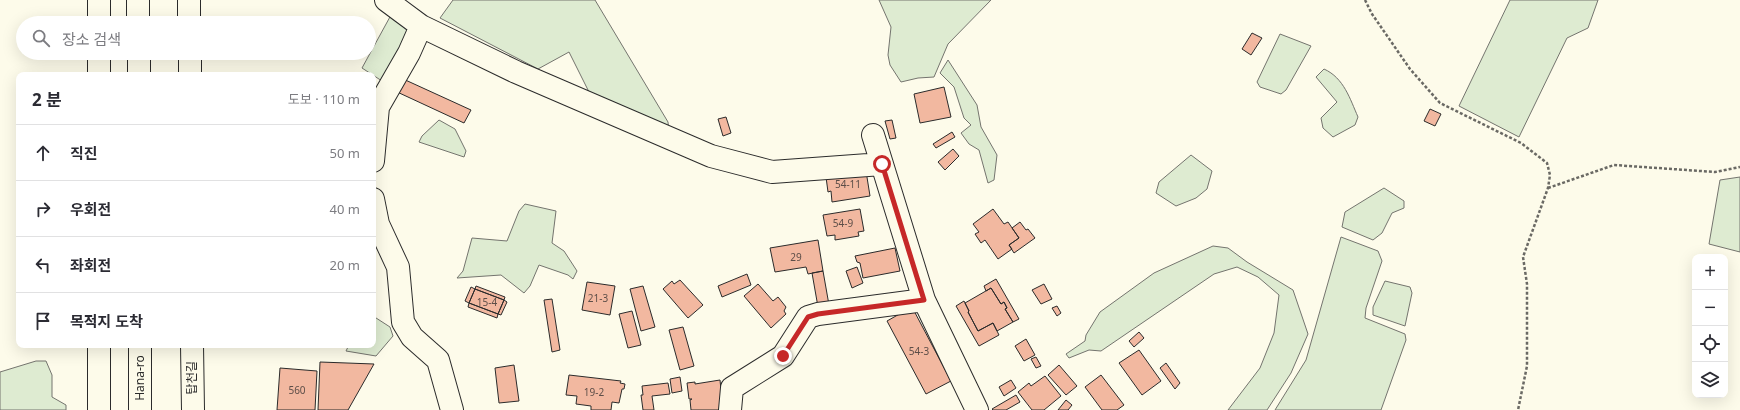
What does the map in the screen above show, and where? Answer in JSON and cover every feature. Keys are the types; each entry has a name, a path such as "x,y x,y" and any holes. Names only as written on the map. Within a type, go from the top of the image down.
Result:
{"street":[{"path":"99,0 99,16"},
{"path":"138,0 138,16"},
{"path":"189,0 189,16"},
{"path":"386,0 421,26 516,72 711,156 772,172 882,164"},
{"path":"376,129 378,107 421,26"},
{"path":"99,60 99,72"},
{"path":"138,60 139,72"},
{"path":"190,60 190,72"},
{"path":"873,134 924,300 977,410"},
{"path":"376,214 378,224 398,267 403,322 412,338 438,360 452,410"},
{"path":"730,410 732,388 783,356 808,317 818,314 924,300"},
{"path":"99,348 99,410"},
{"name":"Hana-ro","path":"140,348 140,410"},
{"name":"탑천길","path":"192,348 193,410"}],"path":[{"path":"1365,0 1372,14 1410,69 1440,103 1521,144 1547,163 1550,175 1548,188 1523,257 1527,284 1527,366 1518,410"},
{"path":"1548,188 1614,165 1716,172 1740,167"}],"green space":[{"path":"453,0 595,0 668,122 669,133 592,98 569,52 538,69 440,18"},
{"path":"879,0 991,0 948,44 934,77 918,78 901,82 890,65 888,55 891,27"},
{"path":"1510,0 1598,0 1588,28 1567,38 1519,137 1459,106"},
{"path":"391,15 409,30 382,81 376,77 376,72 368,72 362,68 366,60 376,60 376,42"},
{"path":"1280,34 1311,46 1286,90 1281,94 1260,87 1257,82"},
{"path":"948,60 977,105 981,127 997,155 994,180 988,183 979,150 969,144 961,133 971,125 964,118 954,87 940,73"},
{"path":"1324,69 1337,78 1346,90 1358,117 1355,125 1333,137 1323,128 1321,118 1337,102 1316,77"},
{"path":"439,120 455,129 466,151 464,157 419,142 422,136"},
{"path":"1191,155 1212,171 1207,189 1196,198 1176,206 1156,193 1159,182"},
{"path":"1740,177 1740,252 1709,244 1720,180"},
{"path":"1384,188 1404,201 1404,208 1392,213 1382,233 1373,240 1342,227 1345,212"},
{"path":"525,204 556,211 552,243 564,251 577,271 573,279 568,275 539,265 530,286 524,293 501,275 457,278 463,271 472,238 507,241 519,211"},
{"path":"1341,237 1378,251 1382,261 1366,308 1365,318 1405,334 1406,340 1381,410 1275,410 1306,360"},
{"path":"1213,246 1228,248 1247,262 1293,290 1308,334 1291,373 1267,410 1228,410 1260,368 1274,333 1279,295 1258,277 1237,267 1214,274 1101,351 1089,350 1069,358 1066,354 1085,341 1086,335 1100,312 1154,273"},
{"path":"1385,281 1410,287 1412,293 1405,326 1373,315 1373,307"},
{"path":"376,318 390,327 393,336 376,356 346,351 348,348 376,348"},
{"path":"36,361 46,361 52,375 52,397 66,405 66,410 0,410 0,372"}],"building":[{"path":"1252,33 1262,38 1251,55 1242,49"},
{"path":"401,78 471,110 464,123 395,91"},
{"path":"944,87 951,117 920,123 914,94"},
{"path":"1430,109 1441,114 1435,126 1424,121"},
{"path":"726,117 731,133 723,136 718,119"},
{"path":"892,120 896,138 890,139 885,121"},
{"path":"952,132 955,137 936,148 933,144"},
{"path":"953,149 959,156 945,170 938,162"},
{"path":"866,171 870,196 832,202 831,191 828,192 826,177"},
{"path":"860,209 864,231 858,232 859,236 835,240 835,235 827,236 823,215"},
{"path":"993,209 1004,224 1008,222 1019,238 1009,245 1012,249 998,259 985,240 981,243 975,234 979,232 973,224"},
{"path":"1020,222 1035,238 1014,253 1009,245 1019,238 1012,228"},
{"path":"818,240 823,271 808,274 806,267 775,272 770,248"},
{"path":"895,248 900,271 863,278 860,263 857,262 855,256"},
{"path":"857,267 863,283 852,288 846,271"},
{"path":"823,271 829,305 818,307 812,273"},
{"path":"747,274 751,285 722,297 718,286"},
{"path":"996,279 1019,319 1013,322 1005,309 1007,308 1004,302 1001,304 991,288 986,291 984,286"},
{"path":"680,280 703,305 688,318 663,289 672,281 674,284"},
{"path":"587,282 615,286 610,315 582,310"},
{"path":"758,284 773,301 778,297 786,307 784,311 786,314 771,328 744,296"},
{"path":"1044,284 1052,299 1041,304 1032,290"},
{"path":"476,286 505,297 504,300 475,289"},
{"path":"643,286 655,327 641,331 630,289"},
{"path":"471,287 475,289 469,303 465,301"},
{"path":"991,288 1001,304 1004,302 1007,308 1005,309 1013,322 997,331 993,323 978,331 965,303"},
{"path":"475,289 504,300 498,314 469,303"},
{"path":"552,299 560,350 552,352 544,300"},
{"path":"504,300 507,302 501,315 498,314"},
{"path":"964,301 978,331 993,323 999,335 979,346 956,306"},
{"path":"469,303 498,314 497,318 468,307"},
{"path":"1057,306 1061,313 1057,316 1052,308"},
{"path":"912,307 951,381 926,394 887,321"},
{"path":"632,311 641,345 628,348 619,314"},
{"path":"683,327 694,366 680,370 669,330"},
{"path":"1139,332 1144,338 1134,347 1129,341"},
{"path":"1026,339 1035,355 1024,361 1015,346"},
{"path":"1139,350 1161,381 1142,395 1119,363"},
{"path":"1036,357 1041,366 1036,368 1031,359"},
{"path":"320,362 374,364 348,410 318,410"},
{"path":"1166,363 1180,383 1175,389 1160,368"},
{"path":"514,365 519,401 499,403 495,368"},
{"path":"1059,365 1077,386 1066,395 1048,375"},
{"path":"280,368 317,371 315,410 277,410"},
{"path":"569,375 621,381 620,383 625,384 624,389 622,389 619,403 612,402 611,410 591,410 591,406 576,404 577,396 566,395"},
{"path":"1101,375 1124,405 1117,410 1102,410 1085,387"},
{"path":"1045,376 1061,396 1044,410 1032,410 1018,392 1029,383 1031,386"},
{"path":"680,377 682,391 672,393 670,379"},
{"path":"720,380 723,410 691,410 690,400 692,399 689,399 687,383 695,382 695,384"},
{"path":"1011,380 1016,388 1004,396 999,387"},
{"path":"668,383 670,394 652,396 654,410 643,410 641,395 643,395 642,386"},
{"path":"1016,395 1020,402 1006,410 992,409"},
{"path":"1066,400 1072,405 1068,410 1058,410"}],"route":[{"path":"783,356 808,317 818,314 924,300 882,164"}]}
